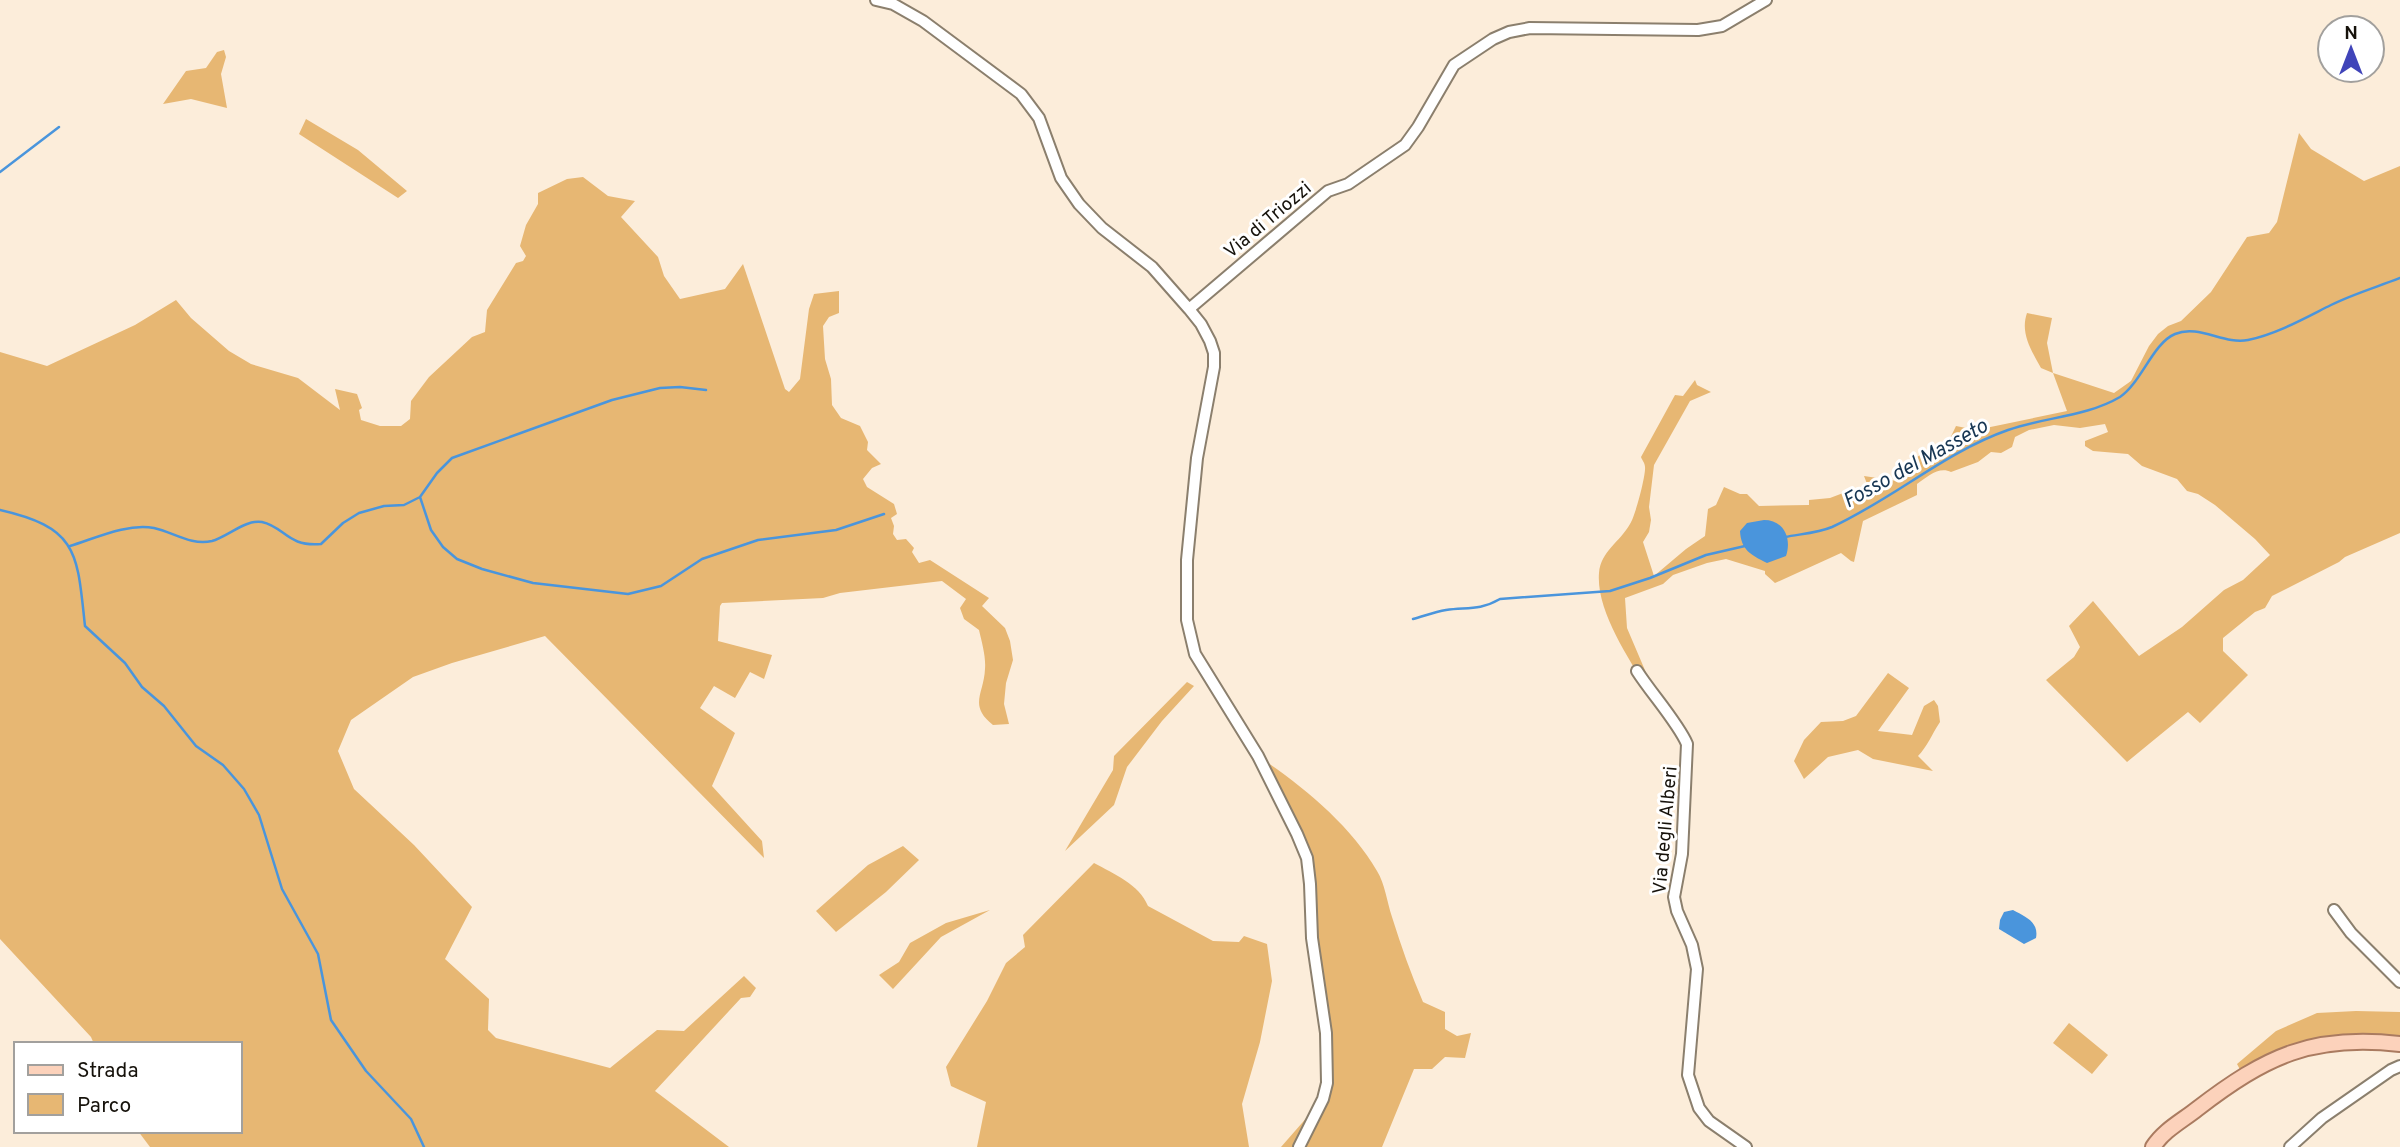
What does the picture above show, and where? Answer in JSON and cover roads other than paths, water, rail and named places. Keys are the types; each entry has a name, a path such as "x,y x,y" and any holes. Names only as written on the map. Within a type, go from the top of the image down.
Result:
{"main road":[{"path":"2153,1147 2168,1130 2207,1101 2270,1060 2289,1052 2316,1044 2355,1041 2400,1044"}],"street":[{"path":"876,0 893,4 923,21 1021,94 1039,118 1061,178 1079,204 1102,228 1152,267 1201,324 1214,354 1212,382 1196,458 1187,560 1187,620 1189,638 1195,654 1258,756 1307,858 1312,938 1326,1033 1328,1083 1299,1147"},
{"name":"Via di Triozzi","path":"1189,309 1328,191 1348,184 1405,145 1454,65 1493,39 1509,32 1530,28 1698,30 1721,26 1766,0"},
{"name":"Via degli Alberi","path":"1637,671 1687,744 1682,854 1674,897 1677,911 1692,945 1697,969 1688,1075 1699,1108 1709,1121 1745,1147"},
{"path":"2334,910 2351,933 2400,982"},
{"path":"2290,1147 2322,1118 2400,1066"}],"water":[{"path":"1764,520 1777,523 1785,531 1788,543 1786,556 1767,563 1748,551 1742,543 1740,531 1747,523"},
{"path":"2013,910 2033,924 2036,938 2024,944 1999,929 2004,912"}],"waterway":[{"path":"0,172 59,127"},
{"name":"Fosso del Masseto","path":"1785,537 1832,527 1985,439 2008,430 2107,404 2127,391 2153,354 2175,334 2193,331 2230,340 2248,340 2270,334 2348,297 2400,278"},
{"path":"70,546 112,532 144,527 197,542 212,541 256,522 270,525 301,543 321,544 343,523 359,513 384,506 404,505 420,497 452,458 612,400 660,388 706,390"},
{"path":"420,497 431,530 443,547 457,559 533,583 628,594 661,586 702,559 758,540 836,530 884,514"},
{"path":"0,510 26,517 60,535 75,562 85,626 125,663 142,687 164,706 196,746 223,765 244,789 259,815 282,889 318,954 331,1020 366,1071 411,1119 424,1147"},
{"name":"Fosso del Masseto","path":"1413,619 1446,610 1479,607 1500,599 1610,591 1706,555 1745,546"}]}
